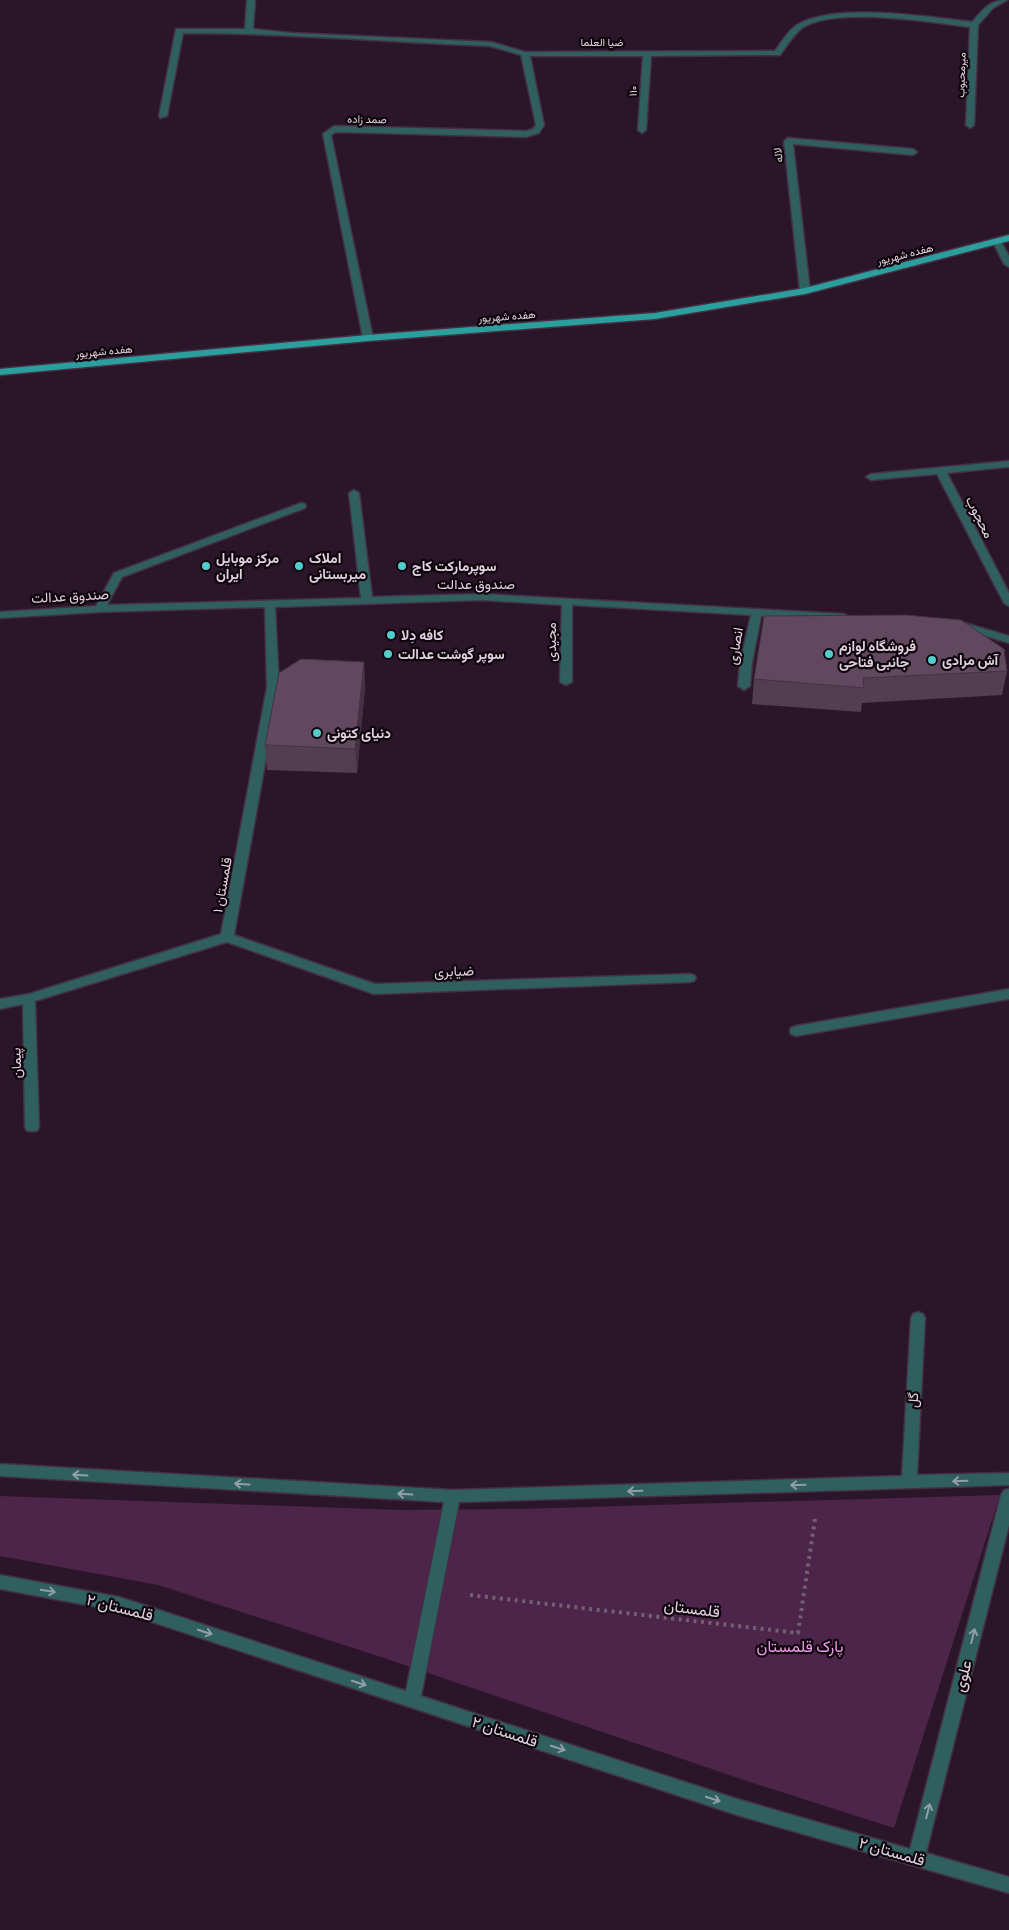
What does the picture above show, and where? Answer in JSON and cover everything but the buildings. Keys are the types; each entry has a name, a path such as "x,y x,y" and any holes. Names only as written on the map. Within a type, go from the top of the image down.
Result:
{"main road":[{"name":"هفده شهریور","path":"0,372 368,338 655,316 806,291 1009,238"}],"street":[{"path":"249,31 251,0"},
{"path":"974,25 990,6 1003,0"},
{"name":"ضیا العلما","path":"163,116 179,31 249,31 292,35 491,44 525,54 777,53 801,25 825,19 851,16 895,16 974,25"},
{"name":"میرمحبوب","path":"970,125 974,25"},
{"name":"۱۱۰","path":"642,130 647,53"},
{"name":"صمد زاده","path":"368,338 327,134 334,129 526,134 536,131 540,125 525,54"},
{"name":"لاله","path":"806,291 788,141 913,152"},
{"path":"997,242 1009,264"},
{"path":"871,477 1007,464"},
{"name":"محجوب","path":"940,470 1009,604"},
{"path":"354,493 367,601"},
{"path":"100,609 118,576 301,506"},
{"name":"صندوق عدالت","path":"0,615 100,609 483,597 853,617"},
{"name":"مجیدی","path":"566,682 567,601"},
{"name":"قلمستان ۱","path":"227,937 273,687 270,604"},
{"name":"انصاری","path":"744,686 746,663 757,611"},
{"path":"949,624 958,624 1009,640"},
{"path":"0,1004 29,998 227,937"},
{"name":"ضیابری","path":"227,937 374,989 690,978"},
{"path":"796,1031 1009,994"},
{"name":"پیمان","path":"29,998 32,1127"},
{"name":"گل","path":"909,1482 918,1318"},
{"path":"0,1470 453,1496 1009,1479"},
{"name":"علوی","path":"916,1858 1009,1495"},
{"path":"412,1700 453,1496"},
{"name":"قلمستان ۲","path":"0,1582 120,1604 737,1807 1009,1885"}],"path":[{"name":"قلمستان","path":"434,1591 798,1633 820,1485"}],"green space":[{"name":"پارک قلمستان","path":"1000,1495 894,1828 750,1782 378,1656 158,1585 0,1556 0,1496 401,1510 519,1509"}],"place":[{"name":"مرکز موبایل ایران","path":"206,566"},
{"name":"املاک میربستانی","path":"299,566"},
{"name":"سوپرمارکت کاج","path":"402,566"},
{"name":"کافه دِلا","path":"391,635"},
{"name":"سوپر گوشت عدالت","path":"388,654"},
{"name":"فروشگاه لوازم جانبی فتاحی","path":"829,654"},
{"name":"آش مرادی","path":"932,660"},
{"name":"دنیای کتونی","path":"317,733"}]}
